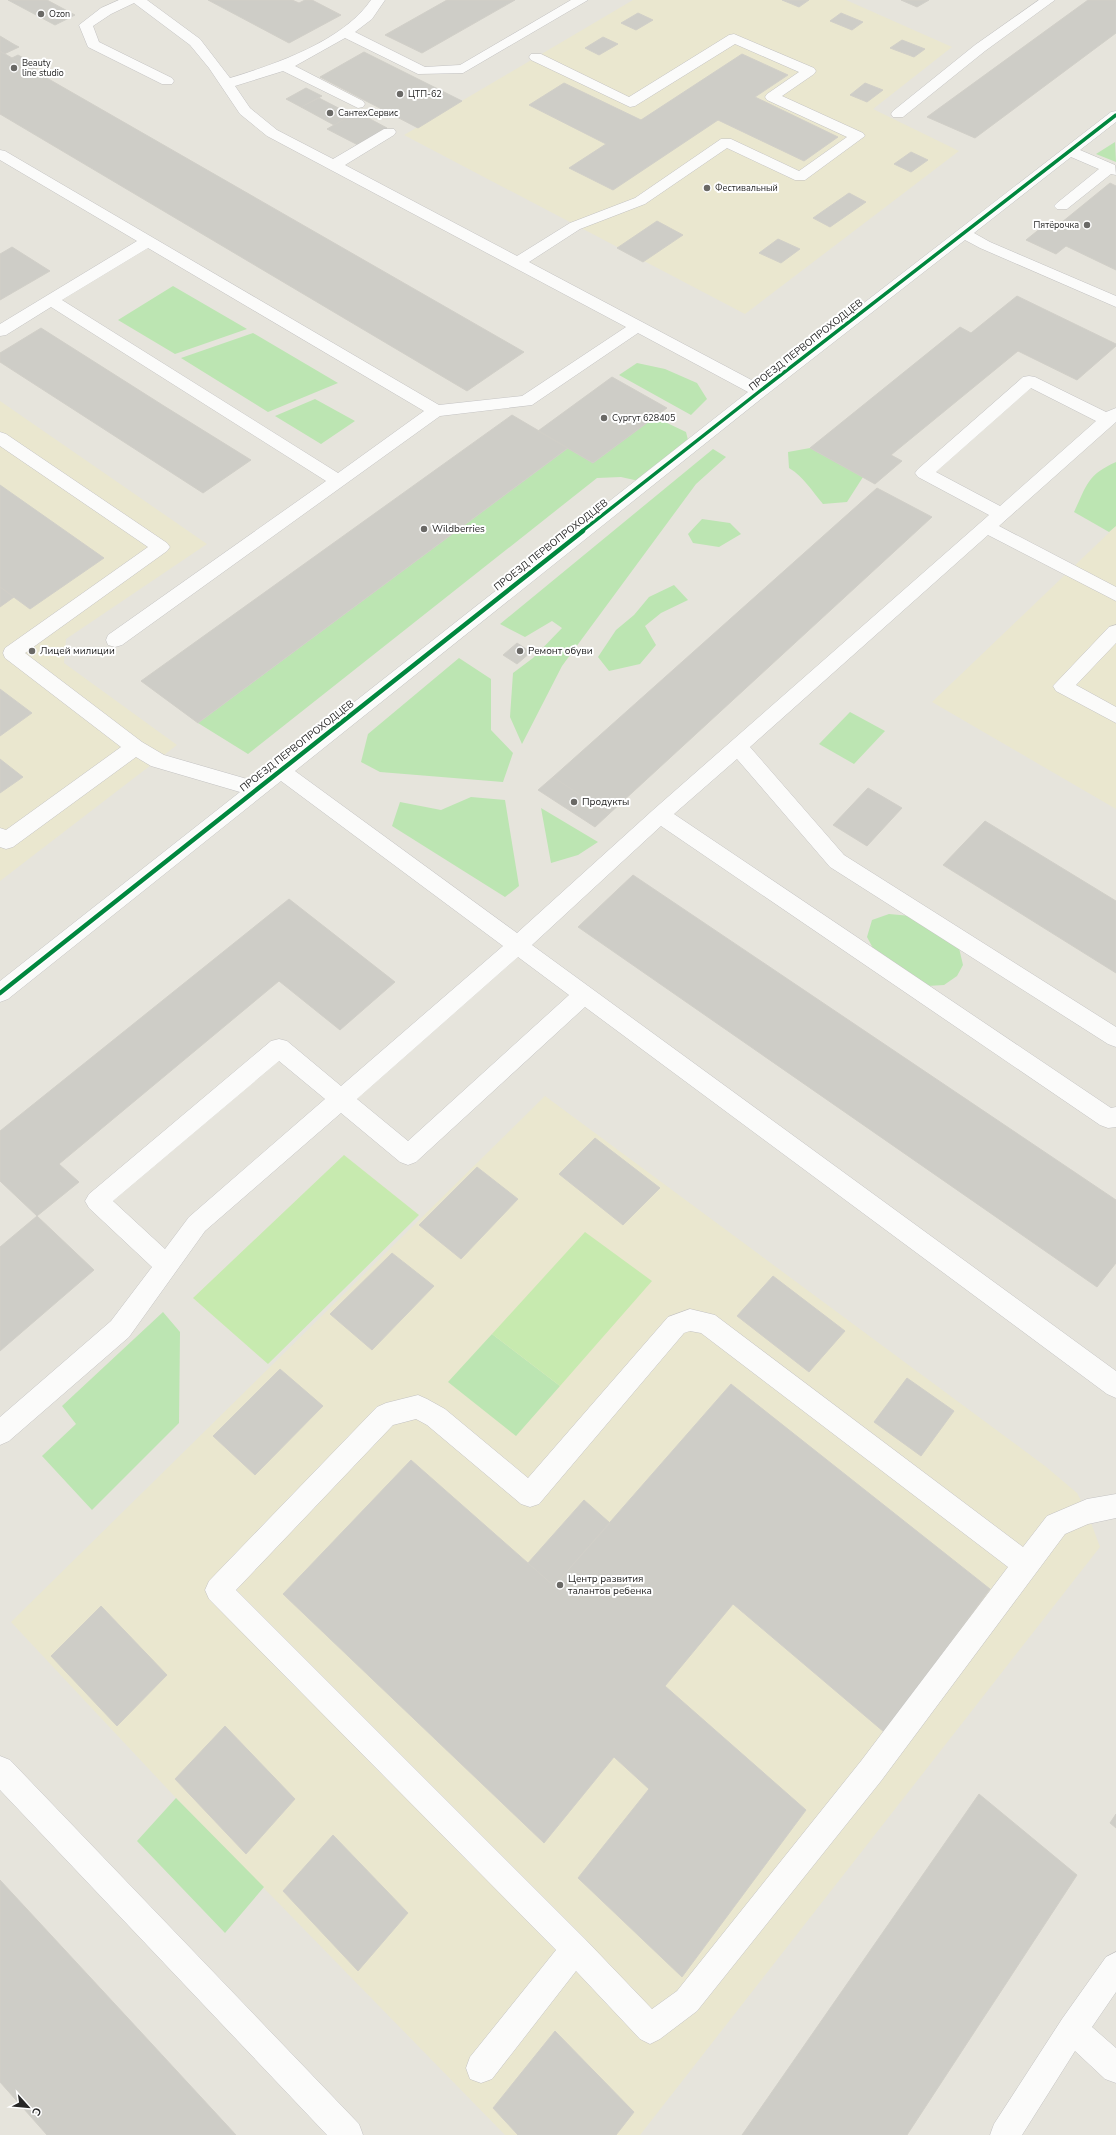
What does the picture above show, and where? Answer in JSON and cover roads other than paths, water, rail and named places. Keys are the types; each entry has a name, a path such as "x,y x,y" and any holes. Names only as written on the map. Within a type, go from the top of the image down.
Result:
{"street":[{"path":"130,0 106,11 86,25 93,44 167,81"},
{"path":"138,0 194,42 214,65 244,111 256,122 272,133 760,391"},
{"path":"226,84 284,66 345,33 367,16 378,0"},
{"path":"345,33 423,71 463,69 581,0"},
{"path":"898,114 1041,1"},
{"path":"517,263 575,226 640,201 726,142 800,178 858,136 772,97 809,71 734,38 630,104 536,57"},
{"path":"284,66 358,104"},
{"name":"ПРОЕЗД ПЕРВОПРОХОДЦЕВ","path":"0,993 760,391 965,234 1116,115"},
{"path":"333,166 389,132"},
{"path":"1070,151 1113,169"},
{"path":"0,154 436,411"},
{"path":"1062,206 1113,169"},
{"path":"965,234 985,245 1116,302"},
{"path":"4,324 51,300 148,241"},
{"path":"51,300 338,481"},
{"path":"115,640 436,411 526,401 637,327"},
{"path":"0,1433 120,1329 197,1224 517,946 660,815 738,747 1112,416 1029,381 924,473 1001,514"},
{"path":"0,438 161,547 12,653 135,747 158,761 256,789"},
{"path":"987,527 1116,595"},
{"path":"1116,632 1063,686 1116,716"},
{"path":"0,836 6,841 135,747"},
{"path":"738,747 837,861 1116,1038"},
{"path":"281,771 1116,1386"},
{"path":"660,815 786,902 1108,1118 1116,1117"},
{"path":"166,1265 97,1201 279,1048 408,1155 584,995"},
{"path":"1026,1565 707,1323 690,1320 676,1325 530,1495 436,1417 418,1407 386,1414 218,1590 575,1948 650,2029 687,2001 871,1771 1026,1565 1056,1524 1087,1512 1116,1506"},
{"path":"0,1770 348,2135"},
{"path":"481,2068 575,1948"},
{"path":"1005,2135 1072,2029 1116,1967"},
{"path":"1072,2029 1116,2068"}],"place":[{"name":"Ozon","path":"41,14"},
{"name":"Beauty line studio","path":"14,68"},
{"name":"ЦТП-62","path":"400,94"},
{"name":"СантехСервис","path":"330,113"},
{"name":"Фестивальный","path":"707,188"},
{"name":"Пятёрочка","path":"1087,225"},
{"name":"Сургут 628405","path":"604,418"},
{"name":"Wildberries","path":"424,529"},
{"name":"Лицей милиции","path":"32,651"},
{"name":"Ремонт обуви","path":"520,651"},
{"name":"Продукты","path":"574,802"},
{"name":"Центр развития талантов ребенка","path":"560,1585"}]}
